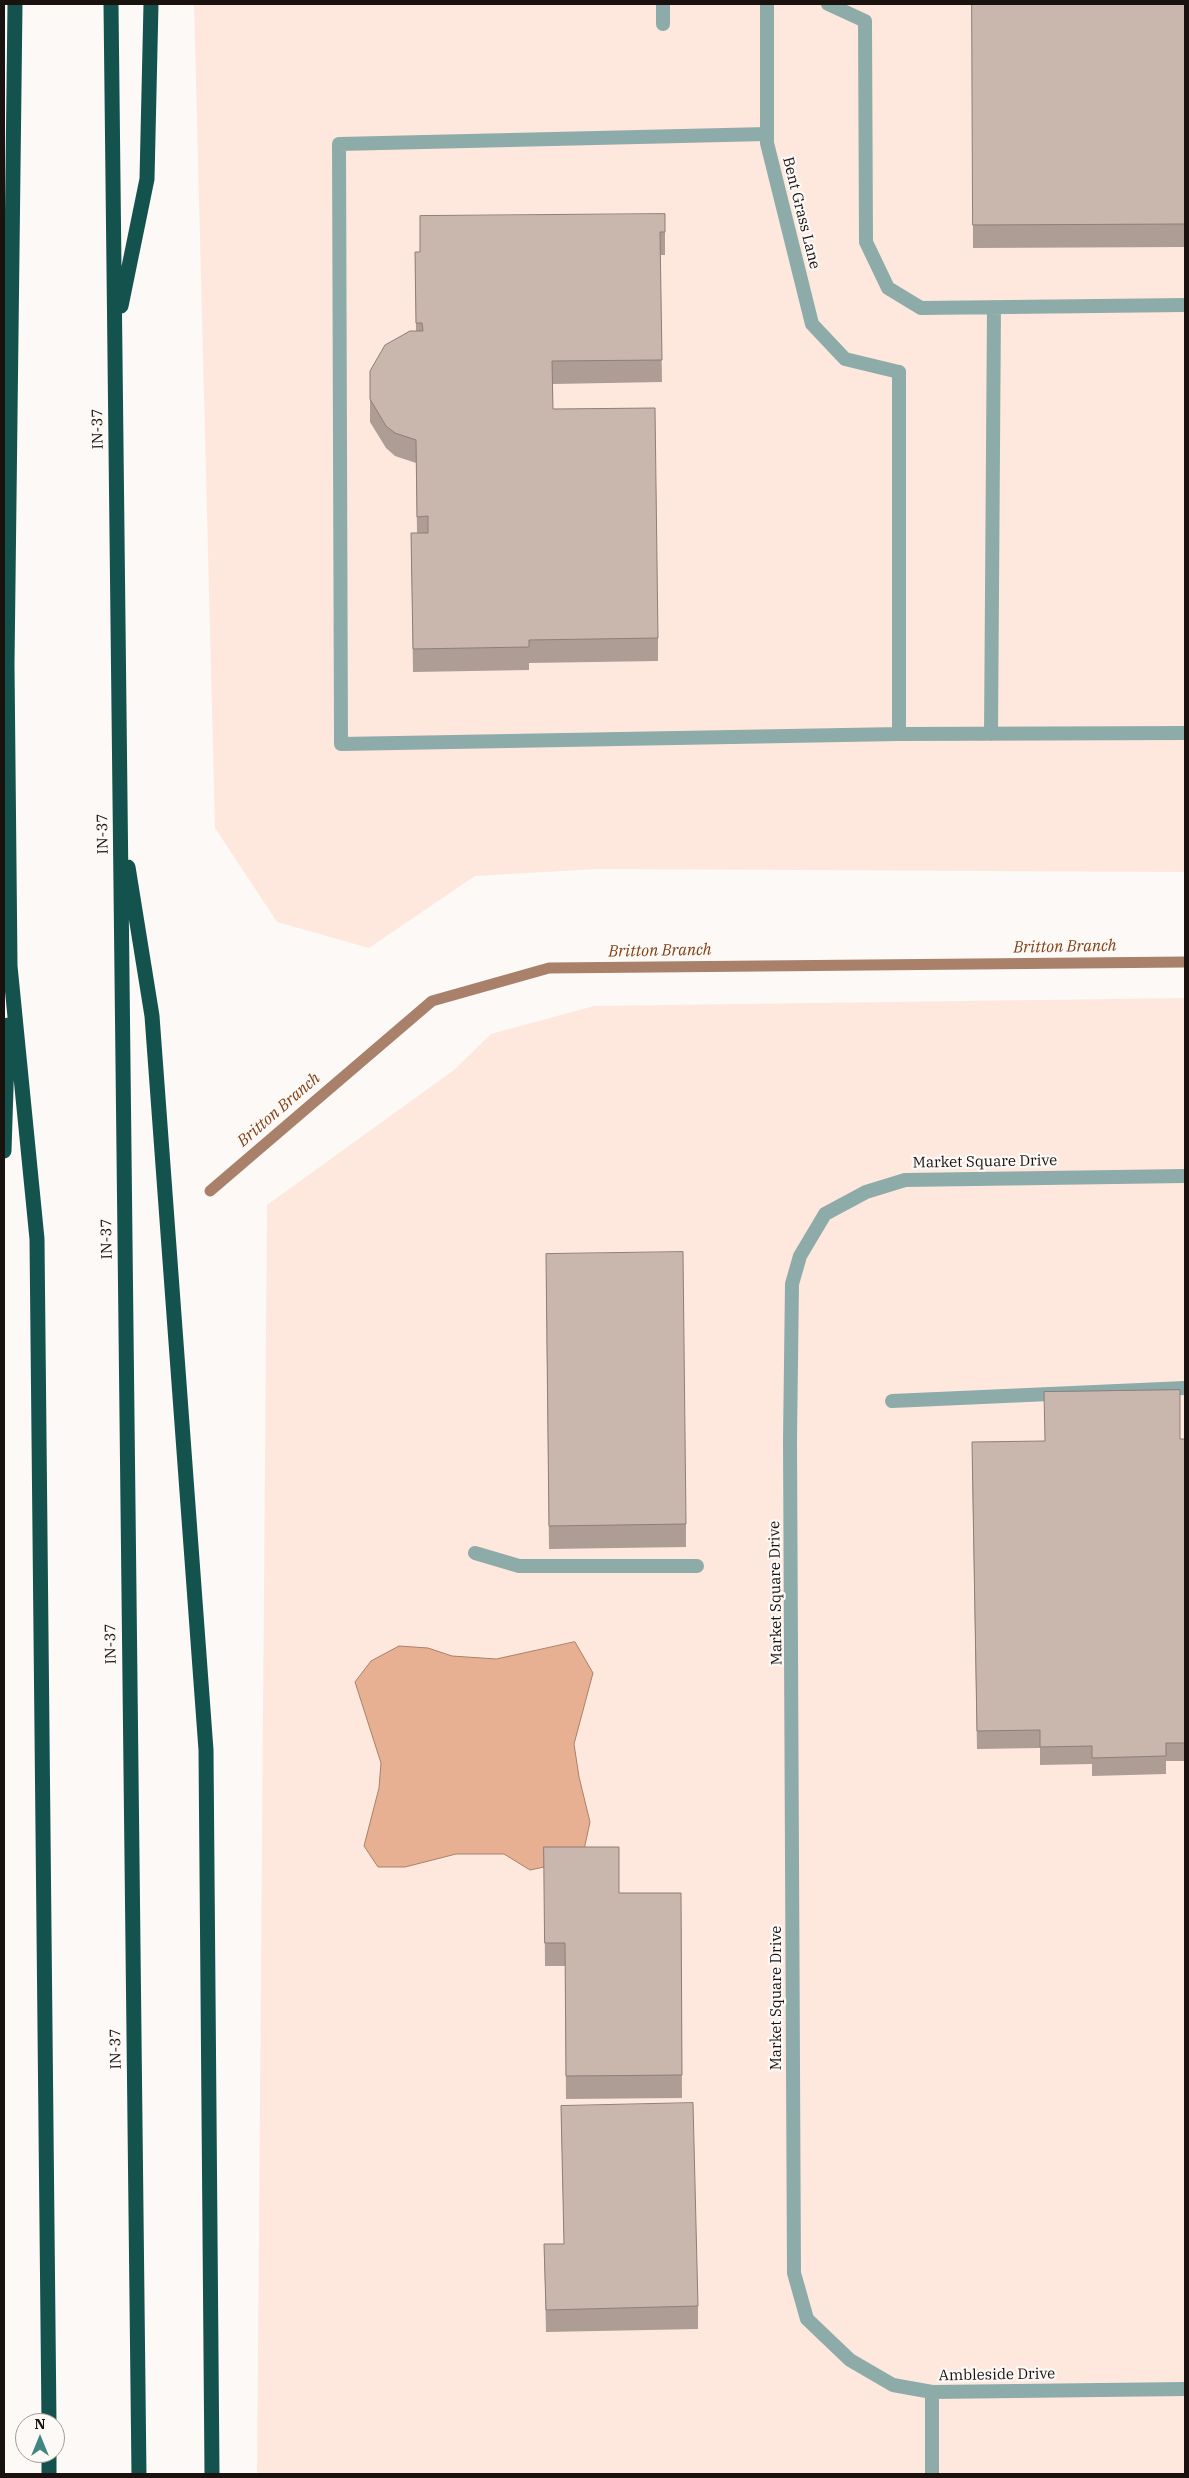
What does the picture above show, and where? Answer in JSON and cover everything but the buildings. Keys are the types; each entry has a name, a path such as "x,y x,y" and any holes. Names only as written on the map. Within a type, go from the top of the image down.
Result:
{"highway":[{"path":"4,1151 10,966 7,664 16,4"},
{"name":"IN-37","path":"111,4 139,2474"},
{"path":"115,334 146,179 152,4"},
{"path":"4,615 7,664"},
{"path":"120,815 152,1016 206,1750 212,2474"},
{"path":"10,966 37,1239 49,2413"}],"street":[{"path":"662,4 662,24"},
{"name":"Bent Grass Lane","path":"766,4 770,153 812,324 845,359 899,372 899,734"},
{"path":"828,4 865,20 866,242 888,288 921,308 1185,306"},
{"path":"768,134 339,144 341,744 899,734 1185,733"},
{"path":"991,734 994,307"},
{"name":"Market Square Drive","path":"826,2337 807,2319 794,2273 790,1440 792,1284 800,1256 825,1214 866,1192 906,1180 1185,1176"},
{"path":"892,1401 1185,1388"},
{"path":"475,1553 519,1566 697,1566"},
{"name":"Ambleside Drive","path":"826,2337 850,2360 893,2385 932,2392 1185,2389"},
{"path":"932,2392 932,2474"}],"shaded area":[{"path":"194,4 1185,4 1185,872 598,869 475,876 369,948 277,922 215,828"},
{"path":"1185,998 1185,2474 257,2474 267,1205 454,1070 491,1034 594,1006"},
{"path":"575,1642 593,1673 574,1744 579,1777 590,1822 582,1859 530,1870 504,1854 456,1854 405,1867 378,1867 364,1846 379,1788 381,1763 355,1682 371,1661 399,1646 428,1648 452,1656 496,1659"}],"waterway":[{"name":"Britton Branch","path":"210,1191 432,1001 549,968 1185,962"}]}
